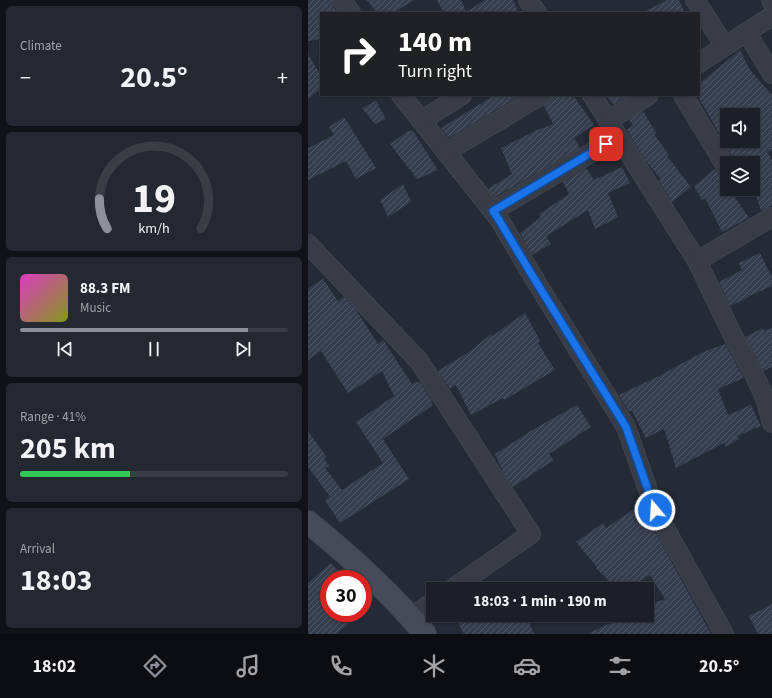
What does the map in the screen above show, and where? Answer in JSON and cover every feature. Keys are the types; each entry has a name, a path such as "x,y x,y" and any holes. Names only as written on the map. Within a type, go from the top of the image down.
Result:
{"main road":[{"path":"308,522 340,548 425,634"}],"street":[{"path":"342,0 350,12"},
{"path":"528,0 536,12"},
{"path":"695,0 725,46"},
{"path":"700,62 772,16"},
{"path":"746,33 772,74"},
{"path":"402,96 493,211 626,427 655,510 724,634"},
{"path":"421,121 460,96"},
{"path":"446,152 540,96"},
{"path":"593,96 697,261 734,338 753,372 765,398 772,423"},
{"path":"608,121 648,96"},
{"path":"684,96 720,156"},
{"path":"493,211 618,137"},
{"path":"697,261 772,218"},
{"path":"308,244 419,361 531,534 462,582"},
{"path":"410,618 426,607"}],"building":[{"path":"308,0 332,0 333,6 337,12 320,12 320,39 308,41"},
{"path":"367,0 414,0 395,12 376,12"},
{"path":"437,0 461,0 466,12 443,12"},
{"path":"485,0 513,0 519,12 466,12"},
{"path":"667,0 679,0 685,12 644,12"},
{"path":"740,50 750,70 772,95 772,149 767,152 772,160 772,205 761,211 756,196 760,196 760,156 732,156 727,148 760,148 760,108 720,108 720,135 699,98 700,83"},
{"path":"308,54 320,74 320,90 308,99"},
{"path":"493,96 519,96 449,138 441,128"},
{"path":"552,96 574,96 594,125 574,138 580,148 495,197 488,189 512,174 501,148 553,124 544,106 551,100"},
{"path":"606,96 628,96 614,105"},
{"path":"376,101 386,119 375,124 362,108"},
{"path":"643,111 656,133 654,134 669,155 667,156 691,187 672,202 659,181 661,179 645,160 627,130 633,125 629,120"},
{"path":"344,117 376,168 356,179 346,161 308,180 308,148 334,135 329,127"},
{"path":"408,131 413,131 438,170 417,179 390,144"},
{"path":"622,167 630,183 608,193 618,217 595,229 588,210 546,236 551,244 532,255 520,233 541,217 539,214 569,194 563,182 586,168 594,180"},
{"path":"715,169 720,176 720,196 734,196 749,218 722,232 705,198 702,200 694,186"},
{"path":"403,184 411,202 388,217 380,200"},
{"path":"760,253 772,278 772,286 730,306 719,282 742,270 739,263"},
{"path":"323,279 338,301 344,297 354,307 378,344 383,340 412,384 417,381 418,383 420,382 433,405 383,439 409,479 340,523 325,500 330,497 308,467 308,431 326,456 324,458 329,466 325,468 342,490 383,463 356,422 394,396 382,371 348,393 321,351 308,360 308,289"},
{"path":"525,313 540,341 538,343 555,370 504,400 503,398 471,415 456,385 450,389 438,371 469,352 491,334 492,336"},
{"path":"763,328 764,331 772,328 772,367 764,371 745,337"},
{"path":"725,344 744,378 718,389 728,415 751,405 761,426 737,436 739,439 726,447 724,443 676,468 664,429 646,438 632,411 629,411 619,395 657,377 703,352"},
{"path":"577,405 591,427 549,454 554,460 513,487 504,474 495,454 534,429"},
{"path":"642,504 646,515 711,634 587,634 614,622 654,622 654,603 665,599 650,575 638,582 610,582 596,568 597,567 576,542 603,523 606,528"},
{"path":"331,563 337,570 323,570"},
{"path":"320,573 320,622 351,622 336,634 308,634 308,583"},
{"path":"772,604 772,634 758,634 749,616"},
{"path":"458,622 529,622 534,634 464,634"}],"route":[{"path":"606,144 493,211 626,427 655,510"}]}
